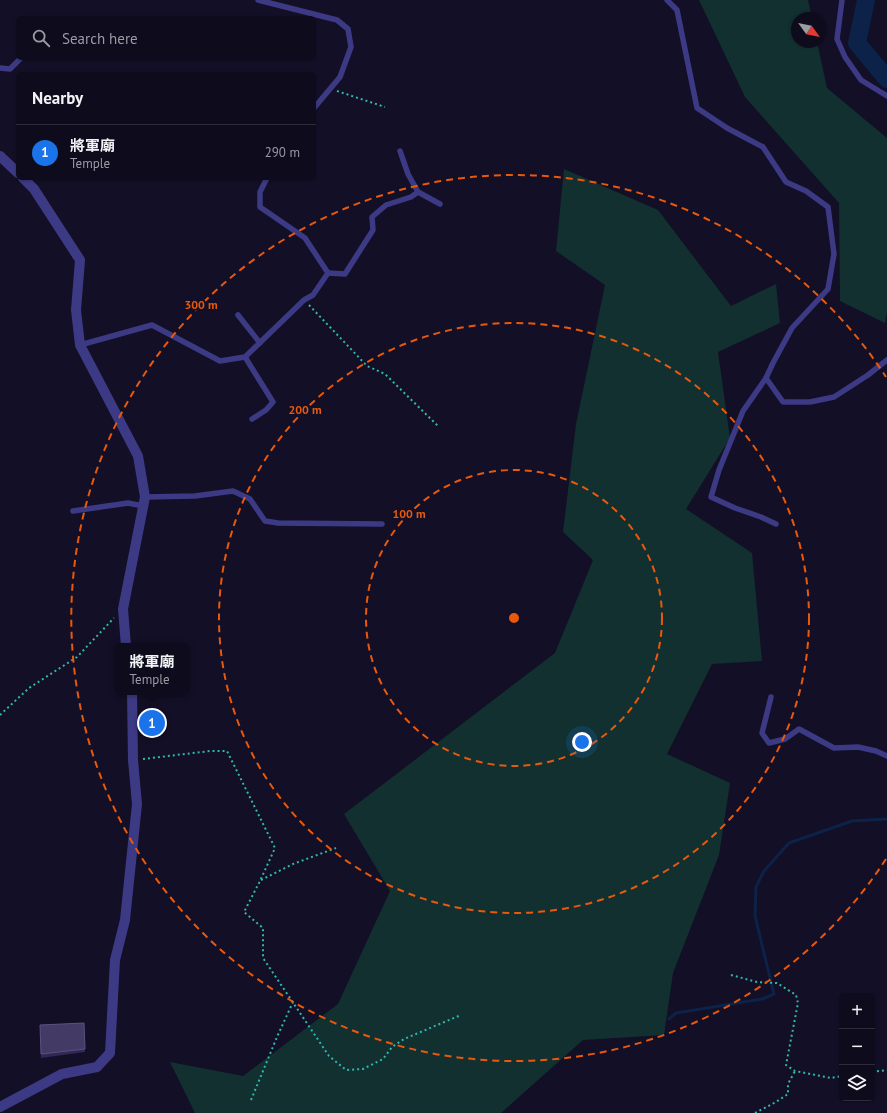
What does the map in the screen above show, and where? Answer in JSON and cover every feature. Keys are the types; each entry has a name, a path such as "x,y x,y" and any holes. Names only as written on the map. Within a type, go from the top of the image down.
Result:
{"street":[{"path":"0,156 16,171"},
{"path":"25,180 34,188 80,260 76,310 80,345 138,456 144,501 123,609 126,643"},
{"path":"0,1107 62,1074 97,1067 110,1053 115,960 125,920 137,804 132,695"}],"lane":[{"path":"258,0 337,20 348,29 351,47 340,77 316,106"},
{"path":"667,0 677,10 697,108 727,128 762,147 786,182 806,191 828,207 834,254 828,289 792,328 766,378 743,411 719,470 711,497 776,524"},
{"path":"842,0 837,39 845,57 861,80 887,96"},
{"path":"0,68 10,69 19,60"},
{"path":"400,151 408,174 418,192 440,204"},
{"path":"266,180 260,192 260,207 305,238 328,273"},
{"path":"328,273 345,274 373,230 372,217 386,205 411,197 418,192"},
{"path":"80,345 152,325 220,361 245,357 304,300 313,295 328,273"},
{"path":"238,315 260,343"},
{"path":"245,357 273,402 266,410 252,419"},
{"path":"766,378 783,402 810,402 834,397 868,375 887,360"},
{"path":"73,511 233,491 250,499 265,521 278,523 382,524"},
{"path":"771,697 762,732 769,743 785,739 799,729 834,748 858,747 876,750 887,756"}],"path":[{"path":"330,89 385,107"},
{"path":"304,300 367,366 385,374 439,427"},
{"path":"0,715 29,688 77,657 123,609"},
{"path":"134,760 210,751 227,751 275,848 244,912 263,928 263,958 329,1056 346,1070 363,1069 383,1059 392,1047 404,1039 461,1015"},
{"path":"260,881 293,864 336,848"},
{"path":"731,975 757,982 777,983 796,995 798,1003 786,1065 795,1071 831,1078 839,1077"},
{"path":"251,1100 293,1002"},
{"path":"875,1072 887,1070"},
{"path":"755,1113 788,1094 788,1084 795,1071"}],"green space":[{"path":"699,0 808,0 811,12 791,12 791,48 818,48 827,88 887,138 887,312 885,323 840,301 839,203 745,97"},
{"path":"564,169 658,210 731,306 776,284 780,323 718,352 730,438 686,509 752,553 762,661 712,664 667,754 730,783 719,855 673,973 664,1035 583,1040 501,1113 195,1113 170,1062 243,1076 338,1004 390,891 344,814 555,653 593,560 563,532 576,424 605,285 556,251"}],"building":[{"path":"84,1023 85,1049 41,1054 40,1025"}],"waterway":[{"path":"866,0 857,43 887,79"},
{"path":"669,1019 676,1013 762,999 774,994 755,916 756,887 764,871 789,843 852,821 887,819"}],"place":[{"name":"將軍廟","path":"152,723"}]}
